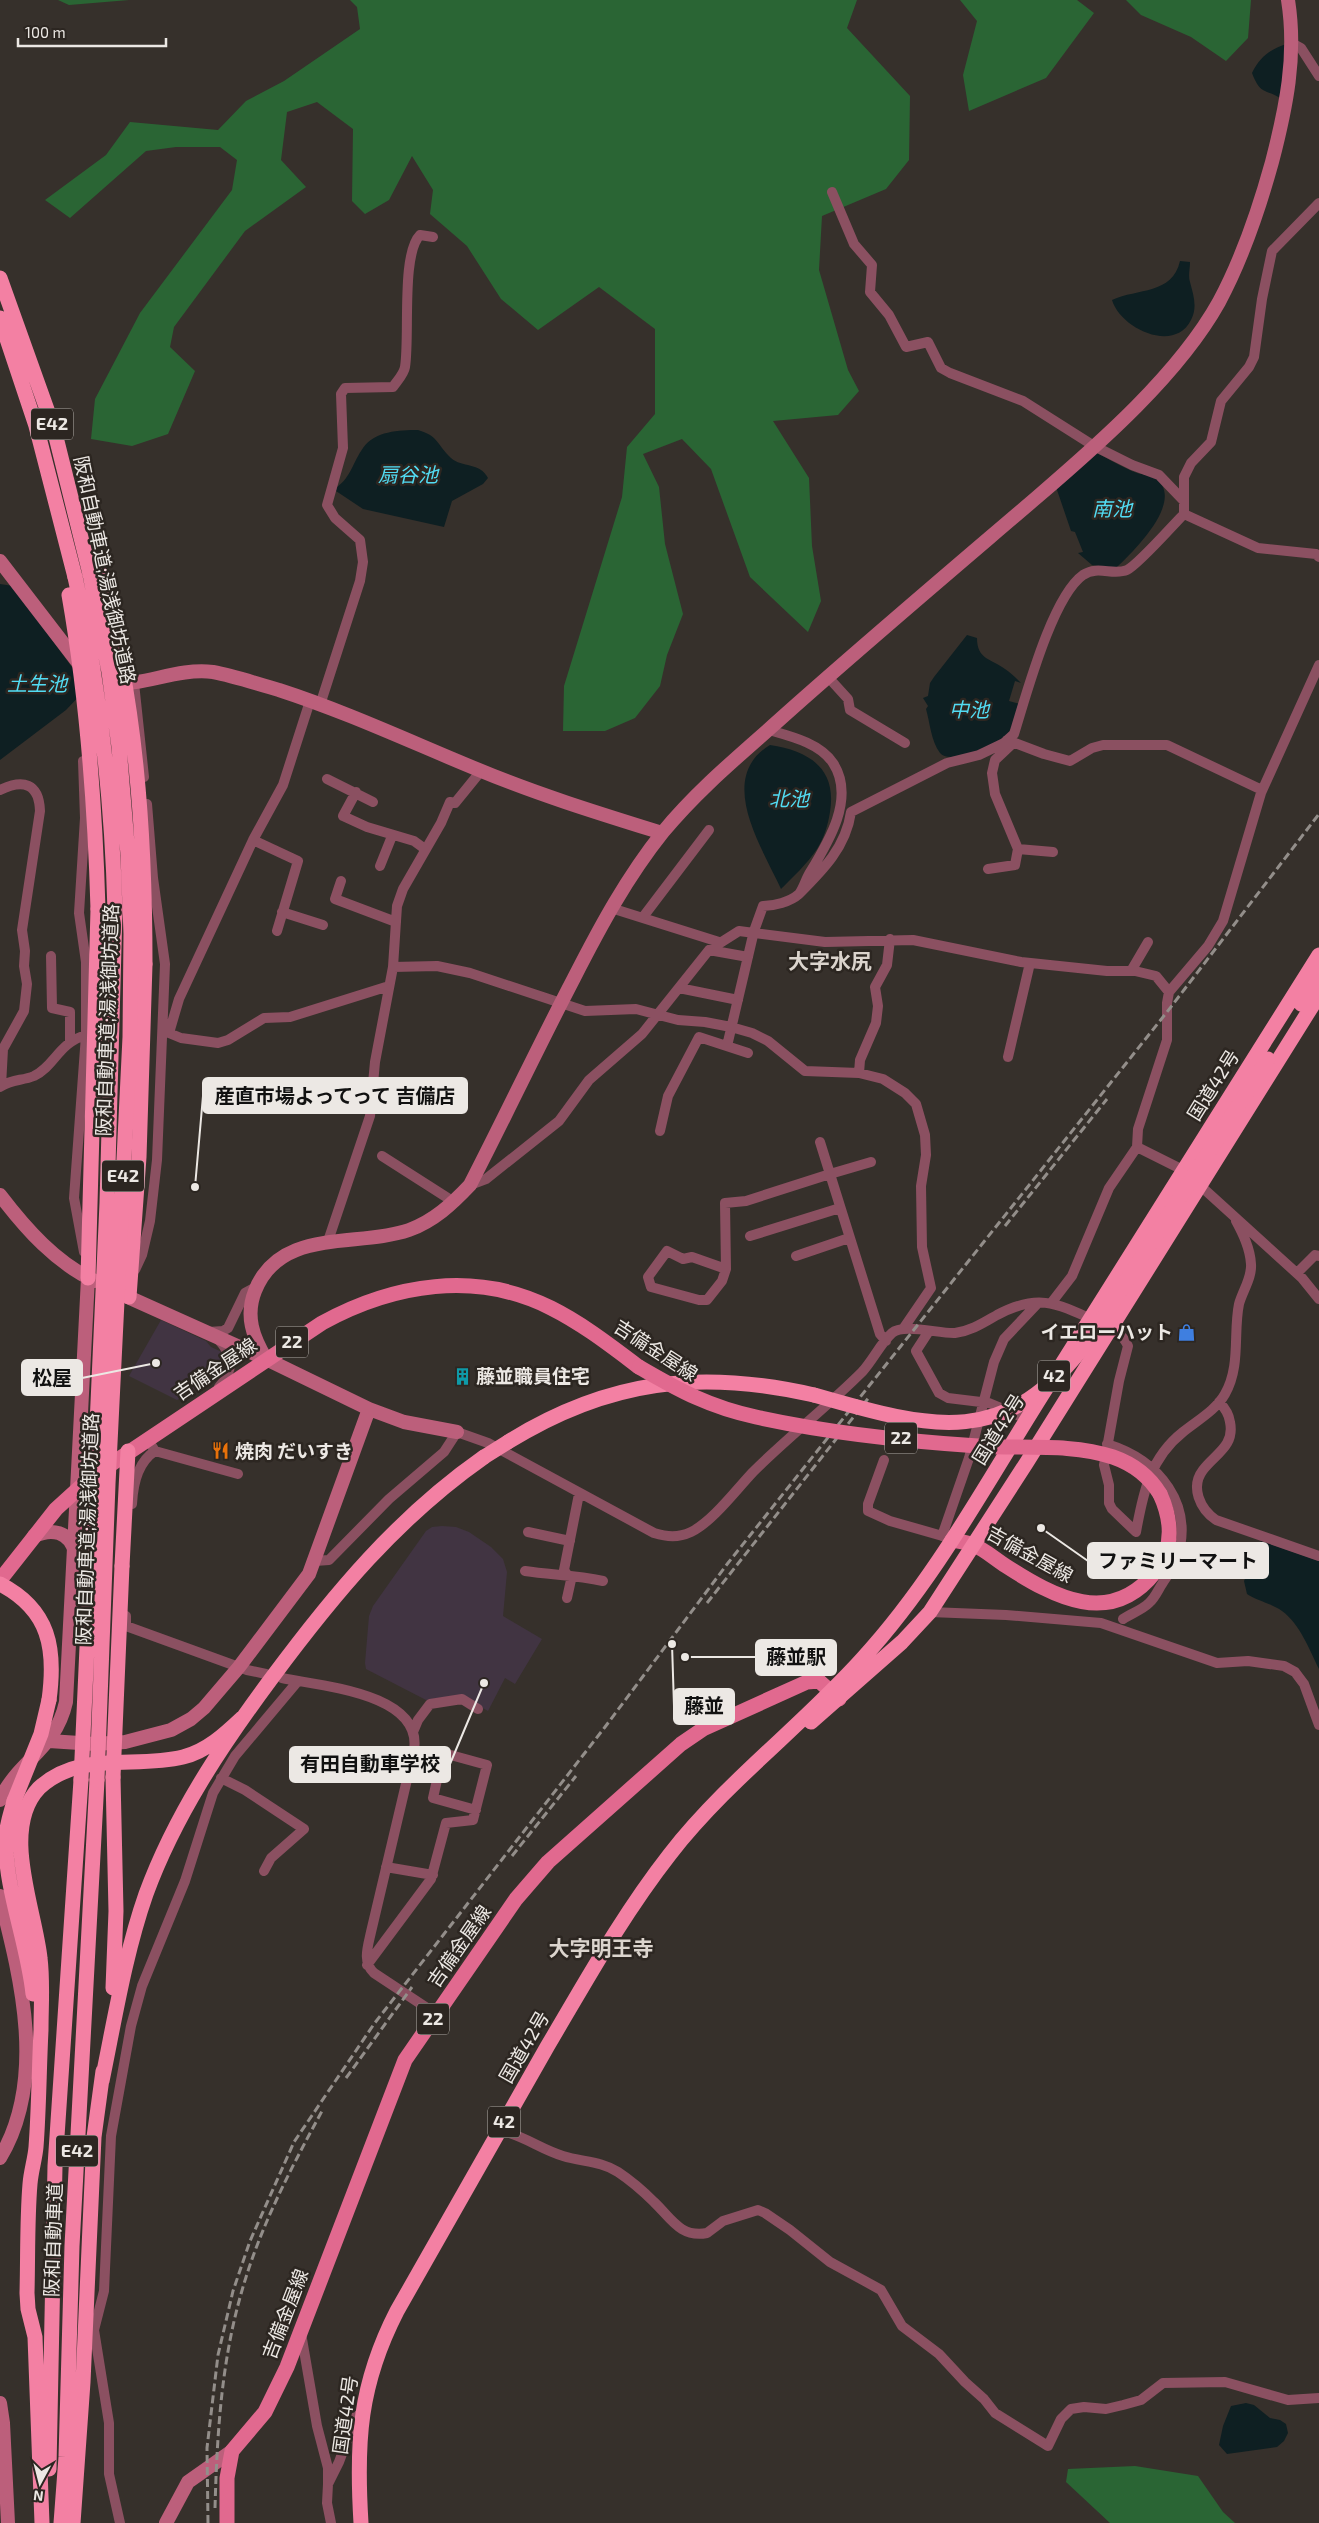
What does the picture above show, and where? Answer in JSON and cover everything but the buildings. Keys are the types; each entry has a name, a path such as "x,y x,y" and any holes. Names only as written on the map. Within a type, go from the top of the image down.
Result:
{"highway":[{"name":"阪和自動車道;湯浅御坊道路","path":"0,278 54,429 95,573 119,747 129,864 131,934 130,1038 108,1484 97,1780"},
{"name":"阪和自動車道;湯浅御坊道路","path":"0,318 45,458 70,578 91,653 104,754 114,864 115,911 107,1203 81,1780"},
{"path":"95,573 120,647 136,761 145,875 145,964 139,1157 129,1298"},
{"path":"70,578 85,708 96,853 98,909 88,1278"},
{"name":"国道42号","path":"835,1694 896,1619 947,1538 1027,1419 1319,955"},
{"path":"102,2081 124,1972 147,1893 167,1846 206,1772 242,1718 313,1622 358,1569 429,1499 484,1457 557,1414 599,1398 672,1382 733,1382 764,1385 814,1395 888,1416 926,1423 949,1424 1002,1413 1036,1394 1068,1366 1090,1338 1319,976"},
{"name":"国道42号","path":"361,2523 358,2448 362,2414 374,2365 390,2324 499,2130 624,1918 671,1853 714,1804 752,1767 835,1694 902,1642 930,1612 1111,1329 1319,995"},
{"path":"73,2523 83,2382 94,2137 115,1960 113,1777 128,1451"},
{"path":"0,1584 28,1603 39,1616 45,1630 51,1660 49,1700 41,1734 5,1795 6,1856 30,1966 39,2073"},
{"path":"42,2523 35,2337 28,2309 27,2293 30,2184 36,2147 41,1960 37,1933 25,1886 19,1841 25,1811 31,1799 48,1782 80,1766 166,1761 185,1757 216,1741 242,1718"},
{"name":"阪和自動車道","path":"47,2523 53,2368 55,2166 81,1780"},
{"name":"阪和自動車道","path":"61,2523 66,2457 72,2246 97,1780"}],"main road":[{"name":"吉備金屋線","path":"0,1580 56,1509 78,1487 128,1451 322,1323 370,1300 423,1287 460,1286 513,1294 549,1307 585,1328 639,1367 678,1390 736,1412 775,1421 925,1441 978,1446 1058,1449 1101,1454 1122,1460 1138,1469 1160,1494 1169,1520 1170,1533 1166,1552 1150,1577 1125,1596 1104,1603 1090,1603 1062,1597 1028,1580 972,1544 947,1538"},
{"name":"吉備金屋線","path":"227,2523 227,2478 232,2451 265,2412 287,2367 401,2068 516,1899 548,1862 681,1744 703,1729 807,1682 819,1681 835,1694"}],"street":[{"path":"266,1359 257,1344 250,1322 250,1308 256,1287 264,1274 276,1261 301,1248 328,1241 374,1238 408,1230 431,1219 454,1202 470,1185 610,908 662,833 698,793 828,677 1094,446 1172,366 1196,338 1220,300 1250,230 1269,174 1284,116 1290,83 1292,43 1288,0"},
{"path":"1292,43 1301,48 1319,76"},
{"path":"832,192 854,244 872,265 870,292 889,316 906,347 928,342 941,368 1023,401 1094,446 1132,466 1159,475 1184,501"},
{"path":"988,869 1015,865 1018,849 994,794 992,773 994,760 1014,734 1052,622 1068,592 1083,575 1098,570 1118,572 1133,567 1184,514 1184,477 1191,463 1210,442 1221,401 1254,357 1262,299 1272,251 1319,203"},
{"path":"166,1032 179,999 253,840 283,785 360,581 363,562 360,540 335,518 327,505 343,448 341,394 345,388 393,387 405,369 410,259 414,241 420,235 433,237"},
{"path":"1184,514 1258,548 1316,554 1319,556"},
{"path":"0,561 78,664 97,680 111,684 134,683 171,673 212,672 250,681 315,703 482,771 580,808 662,833"},
{"path":"1052,1302 1072,1276 1109,1188 1137,1147 1138,1129 1167,1040 1166,1003 1169,992 1203,953 1223,921 1262,790 1319,665"},
{"path":"828,677 848,699 850,710 905,743"},
{"path":"129,1298 136,1264 142,1255 150,1221 166,1032 165,964 153,878 140,721 134,683"},
{"path":"5,1795 26,1763 49,1741 60,1723 66,1702 88,1278 74,1198 86,1035 86,962 79,914 86,818 82,738 140,721"},
{"path":"769,730 808,744 825,754 833,763 839,776 841,797 836,825 799,894"},
{"path":"727,1046 754,931 762,906 773,906 799,894 824,869 841,844 848,828 851,812 946,763 980,755 1010,741 1070,761 1092,748 1104,745 1167,745 1262,790"},
{"path":"328,1241 370,1116 376,1062 393,968 397,906 403,889 441,823 450,802 455,803 482,771"},
{"path":"327,779 373,802"},
{"path":"0,790 14,784 28,786 34,789 40,798 40,811 22,930 27,984 24,1010 4,1049 1,1086"},
{"path":"356,792 343,816 392,836 414,841 425,849"},
{"path":"643,917 709,830"},
{"path":"380,866 392,836"},
{"path":"253,840 298,861 277,931"},
{"path":"1018,849 1053,852"},
{"path":"342,881 335,899 396,922"},
{"path":"610,908 719,942"},
{"path":"282,912 323,925"},
{"path":"470,1185 486,1179 559,1121 589,1080 642,1034 708,950 739,931 754,931 825,942 890,939 913,940 1030,963 1107,971 1131,971 1156,976 1169,992"},
{"path":"859,1073 860,1060 876,1024 878,1006 875,986 876,980 887,965 890,939"},
{"path":"1131,971 1148,942"},
{"path":"708,950 748,957"},
{"path":"51,956 52,1008 70,1012 70,1042"},
{"path":"1008,1057 1030,963"},
{"path":"393,968 445,968 470,973 586,1011 636,1008 678,1020 732,1027 752,1033 768,1042 805,1071 859,1073 883,1079 905,1093 916,1104 925,1134 926,1156 921,1186 922,1247 931,1288 903,1329"},
{"path":"166,1032 181,1038 218,1042 228,1040 264,1018 290,1017 389,986"},
{"path":"680,988 738,1000"},
{"path":"1,1086 8,1081 37,1074 70,1042 86,1035"},
{"path":"660,1131 668,1096 698,1037 748,1053"},
{"path":"820,1142 880,1334 886,1342"},
{"path":"1137,1147 1183,1170 1201,1184 1297,1274 1319,1299"},
{"path":"382,1156 454,1202"},
{"path":"726,1269 692,1257 682,1259 667,1251 648,1277 651,1287 699,1300 707,1300 722,1281 726,1269 724,1203 746,1201 871,1162"},
{"path":"0,1195 32,1234 67,1264 88,1278 266,1359 369,1409 404,1422 457,1432 488,1443 654,1533 671,1537 691,1532 701,1526 786,1439 861,1373 892,1333 903,1329 955,1333 971,1329 1009,1310 1039,1302 1052,1302 1090,1318 1122,1335 1128,1346 1119,1381 1104,1465 1109,1485 1109,1503 1136,1532 1144,1486 1153,1467 1174,1440 1219,1402 1226,1393 1233,1373 1239,1308 1251,1272 1250,1257 1245,1237 1232,1213"},
{"path":"750,1236 840,1208"},
{"path":"796,1256 849,1238"},
{"path":"1297,1274 1315,1255 1319,1256"},
{"path":"201,1331 223,1331 231,1323 245,1292 256,1287"},
{"path":"884,1460 868,1504 868,1511 890,1521 947,1538 989,1378 1004,1339 1039,1302"},
{"path":"929,1331 916,1351 939,1393 948,1398 983,1402 1027,1419"},
{"path":"208,1398 224,1382 231,1367 229,1354 218,1338"},
{"path":"1219,1402 1230,1419 1231,1435 1225,1448 1200,1475 1198,1495 1203,1509 1216,1520 1319,1556"},
{"path":"49,1741 109,1744 171,1730 191,1719 204,1708 239,1667 300,1587 315,1561 369,1409"},
{"path":"315,1561 329,1560 389,1499 444,1452 457,1432"},
{"path":"147,1438 156,1451 238,1474"},
{"path":"1107,1444 1132,1453 1153,1467 1169,1488 1177,1505 1181,1524 1178,1552 1167,1578 1150,1602 1123,1618"},
{"path":"156,1451 144,1461 133,1492 126,1626 239,1667 266,1674"},
{"path":"567,1598 571,1580 564,1570 579,1494"},
{"path":"34,1536 42,1532 60,1533 70,1539 75,1552"},
{"path":"528,1532 570,1541"},
{"path":"525,1571 568,1575 603,1581"},
{"path":"1121,1630 1125,1596"},
{"path":"930,1612 1094,1622 1212,1662 1225,1664 1248,1661 1289,1668 1304,1684 1319,1725"},
{"path":"282,1678 378,1699 398,1712 413,1732"},
{"path":"120,2523 109,2474 109,2423 94,2330 104,2290 111,2136 131,2026 140,1992 185,1881 205,1812 221,1778 235,1756 298,1681"},
{"path":"436,2014 374,1973 367,1965 367,1949 414,1750 413,1732 418,1720 430,1704 462,1699 478,1709"},
{"path":"367,1965 427,1888 433,1875 446,1823 474,1820 487,1765 443,1753 414,1750"},
{"path":"443,1753 433,1798 476,1810"},
{"path":"221,1778 245,1790 304,1829 271,1858 264,1871"},
{"path":"386,1867 433,1875"},
{"path":"0,1896 20,1979 26,2048 21,2104 14,2129 0,2158"},
{"path":"499,2130 529,2139 547,2151 609,2167 653,2201 675,2225 686,2232 707,2233 723,2221 758,2210 765,2213 830,2262 881,2290 902,2326 939,2354 984,2399 995,2413 1048,2446 1061,2419 1071,2409 1084,2407 1106,2408 1128,2404 1141,2400 1163,2383 1225,2382 1288,2400 1319,2398"},
{"path":"300,2330 317,2426 328,2468 327,2503 331,2523"},
{"path":"0,2403 4,2429 8,2523"},
{"path":"328,2484 339,2462 356,2416 362,2414"},
{"path":"166,2523 188,2482 232,2451"}],"shaded area":[{"path":"161,1320 206,1341 211,1347 224,1353 207,1382 177,1400 129,1376"},
{"path":"432,1527 456,1527 469,1532 491,1547 503,1559 507,1572 503,1616 542,1639 515,1684 505,1678 488,1711 459,1695 426,1700 366,1669 369,1616 373,1606 426,1531"}],"green space":[{"path":"58,0 129,0 69,5"},
{"path":"350,0 857,0 847,28 910,96 909,160 886,189 822,216 819,270 848,370 859,391 838,415 773,421 809,478 812,546 821,601 808,632 750,577 711,469 682,439 643,454 659,487 665,544 683,614 667,655 660,686 635,718 605,731 563,731 564,686 622,497 627,447 655,414 655,329 599,287 538,330 501,299 467,246 430,214 433,190 412,156 389,200 365,214 352,201 353,129 317,102 287,112 281,160 306,187 245,231 174,327 170,347 195,371 168,434 132,446 91,439 95,399 140,313 232,190 237,160 220,147 176,147 146,151 70,218 45,200 106,155 130,122 218,130 246,101 284,81 360,29 357,7"},
{"path":"960,0 1077,0 1094,13 1046,78 969,111 963,75 977,21"},
{"path":"1126,0 1251,0 1248,38 1226,61 1191,37 1141,15"},
{"path":"1135,2466 1198,2476 1223,2512 1235,2523 1110,2523 1066,2482 1068,2469"}],"water":[{"path":"1286,44 1281,99 1261,89 1252,73 1266,55"},
{"path":"1180,261 1190,262 1189,277 1195,305 1191,320 1183,330 1173,335 1161,336 1136,328 1125,320 1112,300 1162,285 1170,280 1176,272"},
{"name":"扇谷池","path":"418,430 434,438 455,461 476,467 485,473 488,478 483,484 452,501 444,527 363,509 336,491 337,487 346,479 368,442 388,433"},
{"name":"南池","path":"1095,452 1132,471 1155,478 1163,488 1165,499 1161,512 1144,539 1115,569 1092,565 1078,553 1083,552 1075,532 1071,531 1056,487"},
{"name":"土生池","path":"0,584 13,586 87,688 66,710 0,760"},
{"name":"中池","path":"967,635 977,638 982,655 1007,671 1021,683 1015,681 1009,701 1020,704 1012,727 1003,738 974,752 954,757 945,756 940,753 935,743 926,709 928,706 923,698 928,696 930,683 934,677"},
{"name":"北池","path":"770,745 797,752 808,757 818,765 825,773 831,797 830,812 824,836 813,855 781,889 755,835 748,814 745,795 746,776 754,759"},
{"path":"1261,1541 1319,1561 1319,1669 1304,1637 1288,1616 1278,1608 1247,1594 1244,1581"},
{"path":"1246,2403 1254,2405 1270,2418 1280,2420 1286,2424 1288,2433 1284,2441 1277,2447 1227,2454 1219,2445 1223,2426 1231,2406"}],"railway":[{"path":"208,2523 207,2448 218,2355 233,2291 250,2241 294,2142 374,2024 605,1727 728,1563 1167,1012 1319,814"},
{"path":"1005,1226 1107,1099"},
{"path":"707,1603 870,1396"},
{"path":"512,1856 576,1776"},
{"path":"346,2078 412,1987"},
{"path":"215,2508 221,2400 234,2320 241,2294 266,2223 322,2111"}],"place":[{"name":"産直市場よってって 吉備店","path":"195,1187"},
{"name":"イエローハット","path":"1187,1332"},
{"name":"松屋","path":"156,1363"},
{"name":"藤並職員住宅","path":"462,1376"},
{"name":"焼肉 だいすき","path":"221,1451"},
{"name":"ファミリーマート","path":"1041,1528"},
{"name":"藤並","path":"672,1644"},
{"name":"藤並駅","path":"685,1657"},
{"name":"有田自動車学校","path":"484,1683"}],"district":[{"name":"大字水尻","path":"830,962"},
{"name":"大字明王寺","path":"601,1949"}]}
